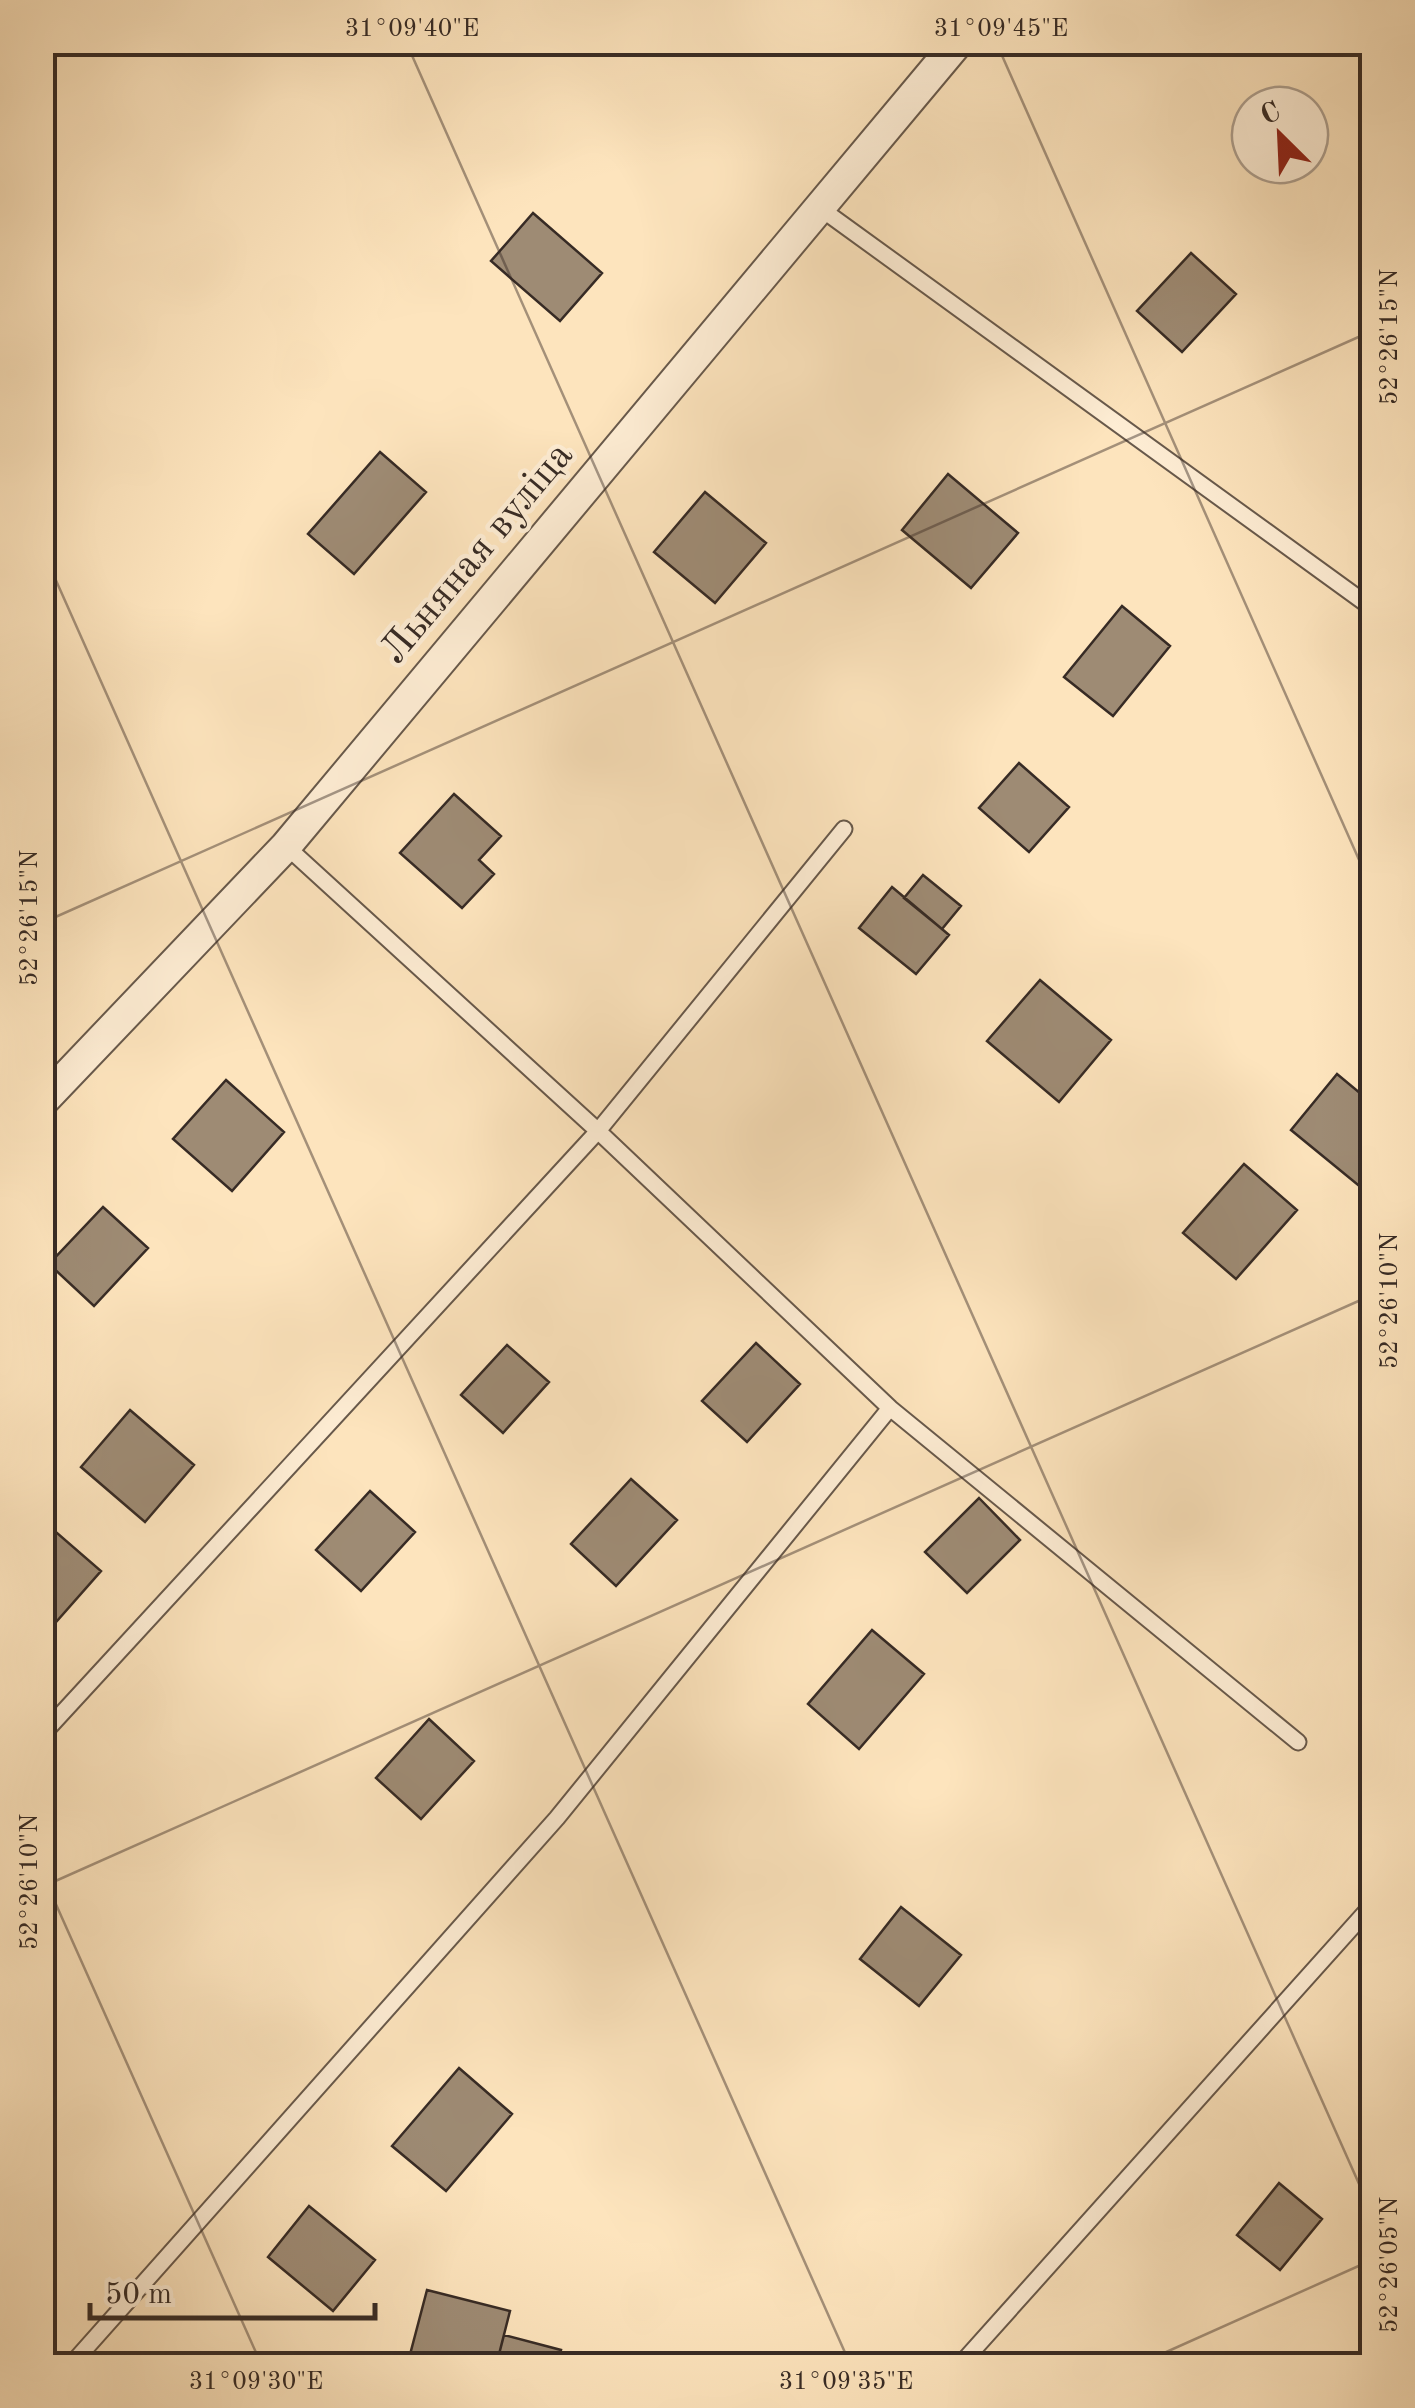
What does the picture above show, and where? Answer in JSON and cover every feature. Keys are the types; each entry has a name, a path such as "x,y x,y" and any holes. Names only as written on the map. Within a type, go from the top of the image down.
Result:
{"street":[{"name":"Льняная вуліца","path":"42,1102 286,846 958,42"}],"lane":[{"path":"820,208 1372,608"},
{"path":"42,1735 598,1131 844,830"},
{"path":"286,846 598,1131 890,1408 1298,1742"},
{"path":"70,2366 556,1818 890,1408"},
{"path":"958,2366 1372,1905"}],"building":[{"path":"533,213 602,273 560,321 491,261"},
{"path":"1191,253 1236,294 1182,352 1137,311"},
{"path":"380,452 426,492 354,574 308,534"},
{"path":"948,474 1018,533 971,588 902,530"},
{"path":"705,492 766,543 715,603 654,552"},
{"path":"1122,606 1170,646 1113,716 1064,677"},
{"path":"1019,763 1069,807 1029,852 979,808"},
{"path":"454,794 501,836 479,860 494,874 462,908 400,853"},
{"path":"923,875 961,906 942,929 904,898"},
{"path":"892,887 949,935 916,974 859,928"},
{"path":"1040,980 1111,1040 1059,1102 987,1041"},
{"path":"1337,1074 1372,1103 1372,1177 1363,1189 1291,1130"},
{"path":"226,1080 284,1132 232,1191 173,1139"},
{"path":"1244,1164 1297,1210 1236,1279 1183,1233"},
{"path":"103,1207 148,1248 94,1306 49,1264"},
{"path":"756,1343 800,1384 747,1442 702,1401"},
{"path":"507,1345 549,1382 503,1433 461,1395"},
{"path":"130,1410 194,1465 145,1522 81,1467"},
{"path":"631,1479 677,1520 616,1586 571,1544"},
{"path":"370,1491 415,1532 361,1591 316,1550"},
{"path":"979,1498 1020,1540 967,1593 925,1552"},
{"path":"42,1520 101,1571 42,1638"},
{"path":"872,1630 924,1674 859,1749 808,1704"},
{"path":"429,1719 474,1761 421,1819 376,1778"},
{"path":"901,1907 961,1955 919,2006 860,1959"},
{"path":"459,2068 512,2114 446,2191 392,2146"},
{"path":"1279,2183 1322,2219 1280,2270 1237,2235"},
{"path":"309,2206 375,2260 333,2311 268,2257"},
{"path":"427,2290 510,2311 496,2366 407,2366"},
{"path":"504,2335 561,2350 557,2366 496,2366"}]}
